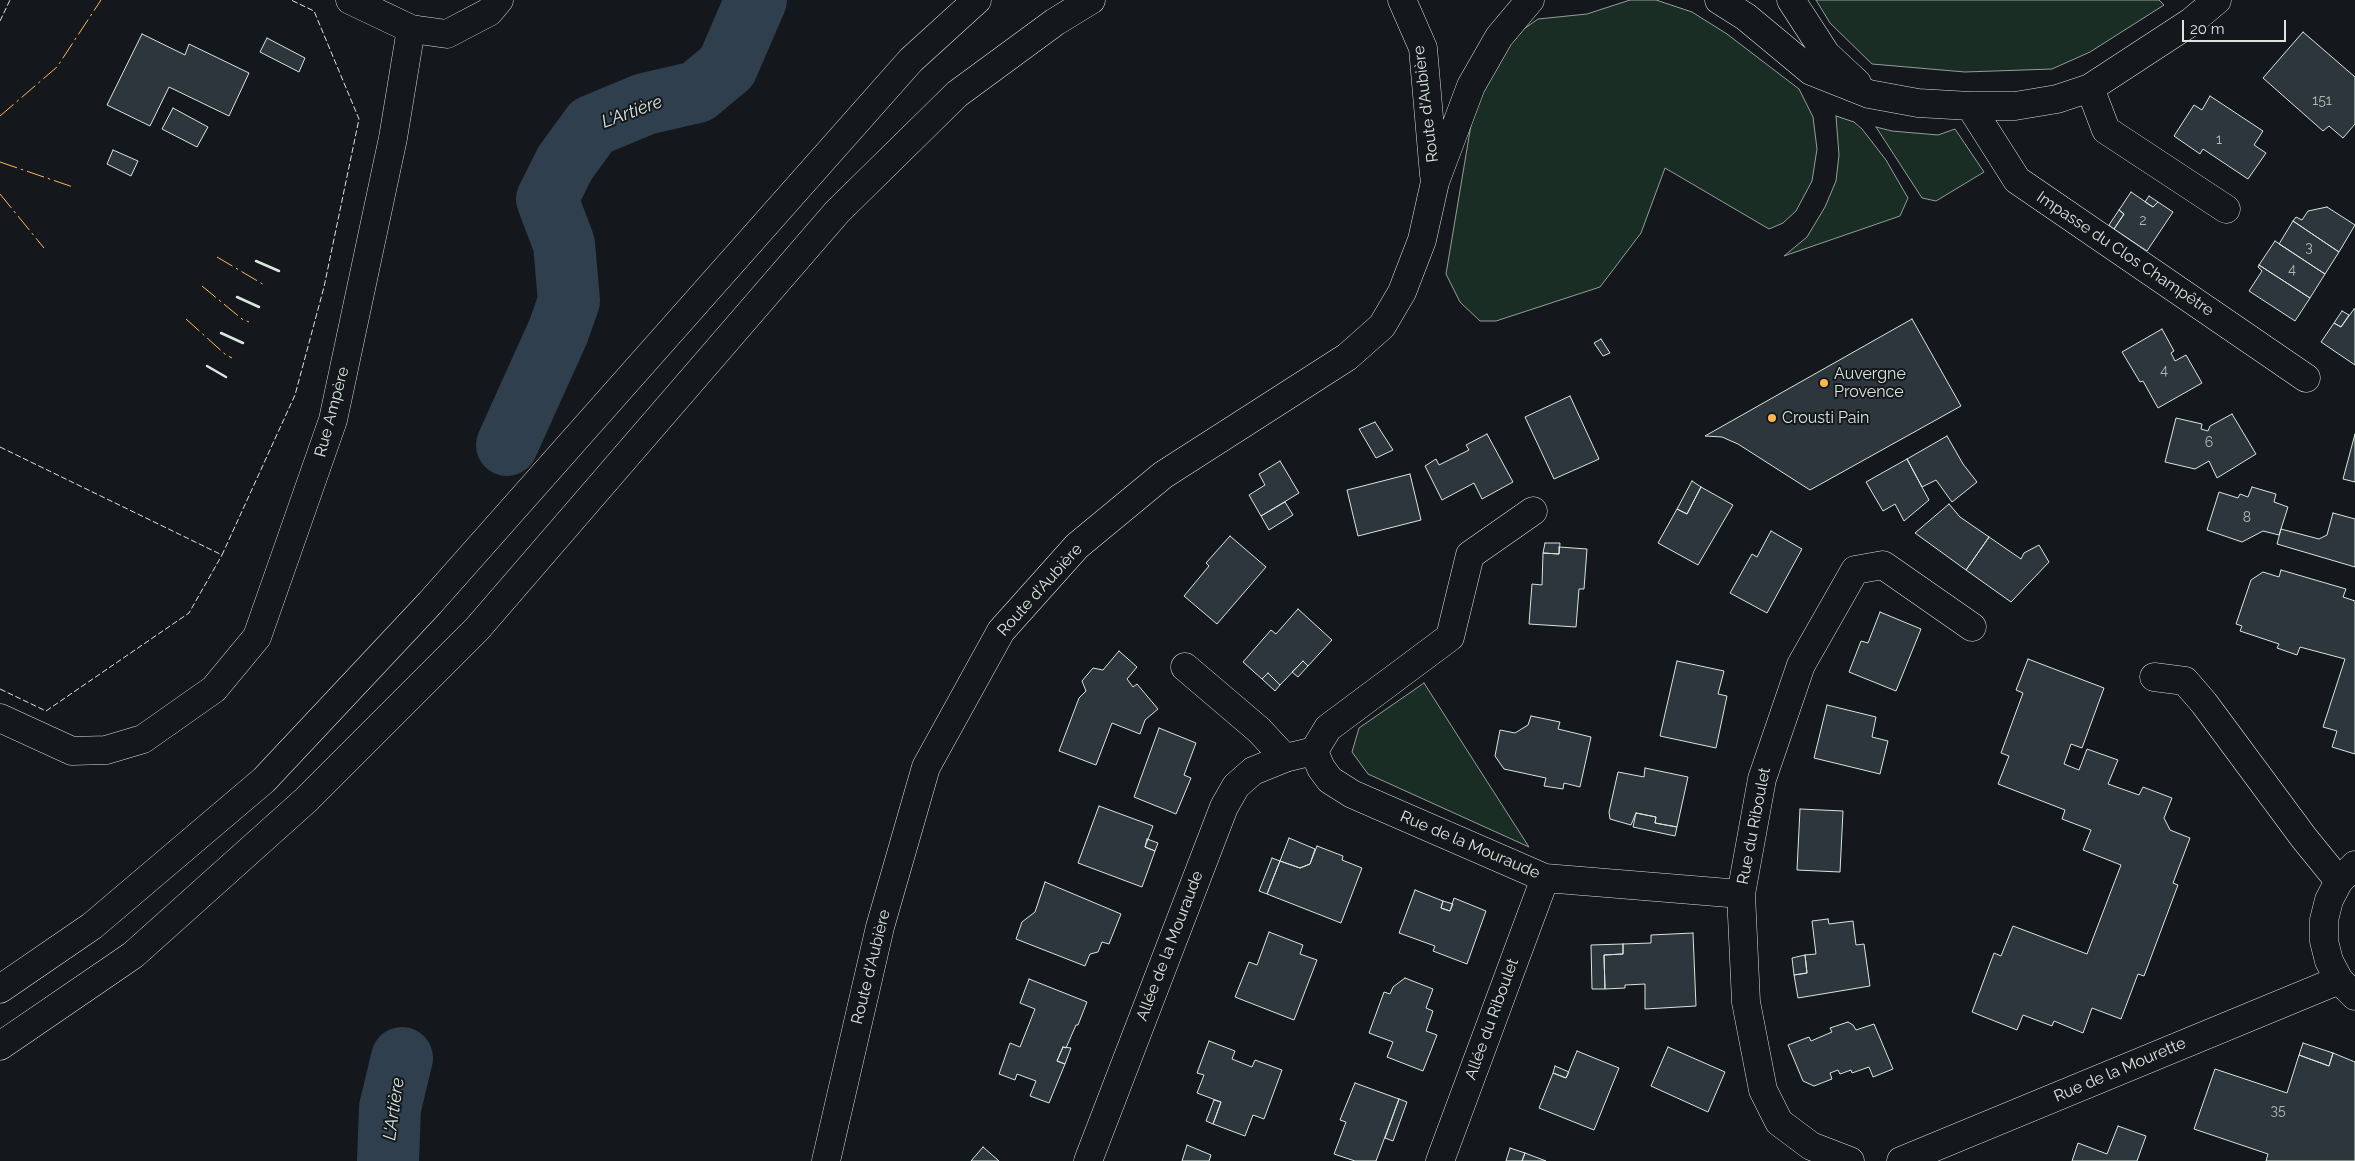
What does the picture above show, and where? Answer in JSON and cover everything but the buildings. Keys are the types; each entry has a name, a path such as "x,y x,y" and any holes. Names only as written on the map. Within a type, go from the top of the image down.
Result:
{"main road":[{"path":"350,0 411,28 447,34 490,12 499,0"},
{"path":"0,989 92,926 264,780 430,603 911,60 977,0"},
{"path":"0,1046 133,955 306,800 477,629 837,212 957,94 1055,22 1091,0"},
{"name":"Route d'Aubière","path":"1402,0 1423,48 1435,182"},
{"name":"Route d'Aubière","path":"826,1161 880,927 926,767 1001,631 1077,546 1163,475 1347,358 1382,326 1402,292 1422,240 1435,182 1471,86 1499,37 1530,0"},
{"path":"1718,0 1746,17 1812,71 1869,94 1918,103 1970,106 2015,106 2048,101 2090,88 2191,22 2217,0"},
{"path":"1791,0 1826,54 1869,94"},
{"name":"Rue Ampère","path":"0,718 72,751 106,750 143,739 214,689 257,637 333,420 393,138 411,28"},
{"path":"2090,88 2106,130 2226,209"},
{"name":"Impasse du Clos Champêtre","path":"1970,106 2017,180 2306,378"},
{"path":"1314,751 1328,728 1450,637 1470,555 1533,512"},
{"name":"Rue du Riboulet","path":"1850,1161 1812,1146 1779,1122 1763,1090 1746,1002 1741,894 1762,779 1801,665 1855,570 1883,565 1972,627"},
{"path":"1185,667 1259,730 1285,758"},
{"path":"2154,677 2185,681 2204,702 2304,838 2347,873 2329,900 2324,920 2324,941 2329,962 2347,988"},
{"name":"Allée de la Mouraude","path":"1088,1161 1224,807 1236,786 1253,771 1285,758 1314,751"},
{"name":"Rue de la Mouraude","path":"1314,751 1320,768 1330,780 1352,794 1545,878 1741,894"},
{"name":"Allée du Riboulet","path":"1440,1161 1545,878"},
{"name":"Rue de la Mourette","path":"1902,1161 2347,988"}],"green space":[{"path":"1630,0 1656,0 1692,12 1727,34 1799,89 1813,117 1817,149 1812,181 1796,211 1783,223 1769,229 1665,168 1641,233 1600,287 1496,321 1480,321 1460,302 1446,274 1475,101 1511,38 1538,19 1587,14"},
{"path":"1816,0 2159,0 2164,5 2090,52 2052,69 1965,72 1872,64 1830,23"},
{"path":"1836,116 1854,122 1862,129 1886,160 1908,198 1900,216 1784,256 1807,237 1825,207 1836,181 1839,155"},
{"path":"1876,127 1892,131 1938,135 1955,129 1984,172 1936,201 1922,198"},
{"path":"1424,683 1529,847 1368,774 1352,752 1359,728"}],"waterway":[{"name":"L'Artière","path":"507,445 558,332 569,301 564,244 547,199 565,163 592,126 645,104 697,92 727,67 756,0"},
{"name":"L'Artière","path":"388,1161 390,1108 402,1058"}],"fence":[{"path":"0,21 10,0"},
{"path":"0,447 222,555 295,395 324,287 359,119 314,11 291,0"},
{"path":"0,689 46,711 189,613 222,555"}],"wall":[{"path":"256,261 279,271"},
{"path":"237,297 259,307"},
{"path":"221,333 243,343"},
{"path":"207,366 226,377"}],"power":[{"path":"0,116 57,67 101,0"},
{"path":"0,162 73,187"},
{"path":"0,194 44,248"},
{"path":"217,257 266,286"},
{"path":"202,286 242,319 249,322"},
{"path":"186,319 226,355 232,358"}],"place":[{"name":"Auvergne Provence","path":"1824,383"},
{"name":"Crousti Pain","path":"1772,418"}]}
